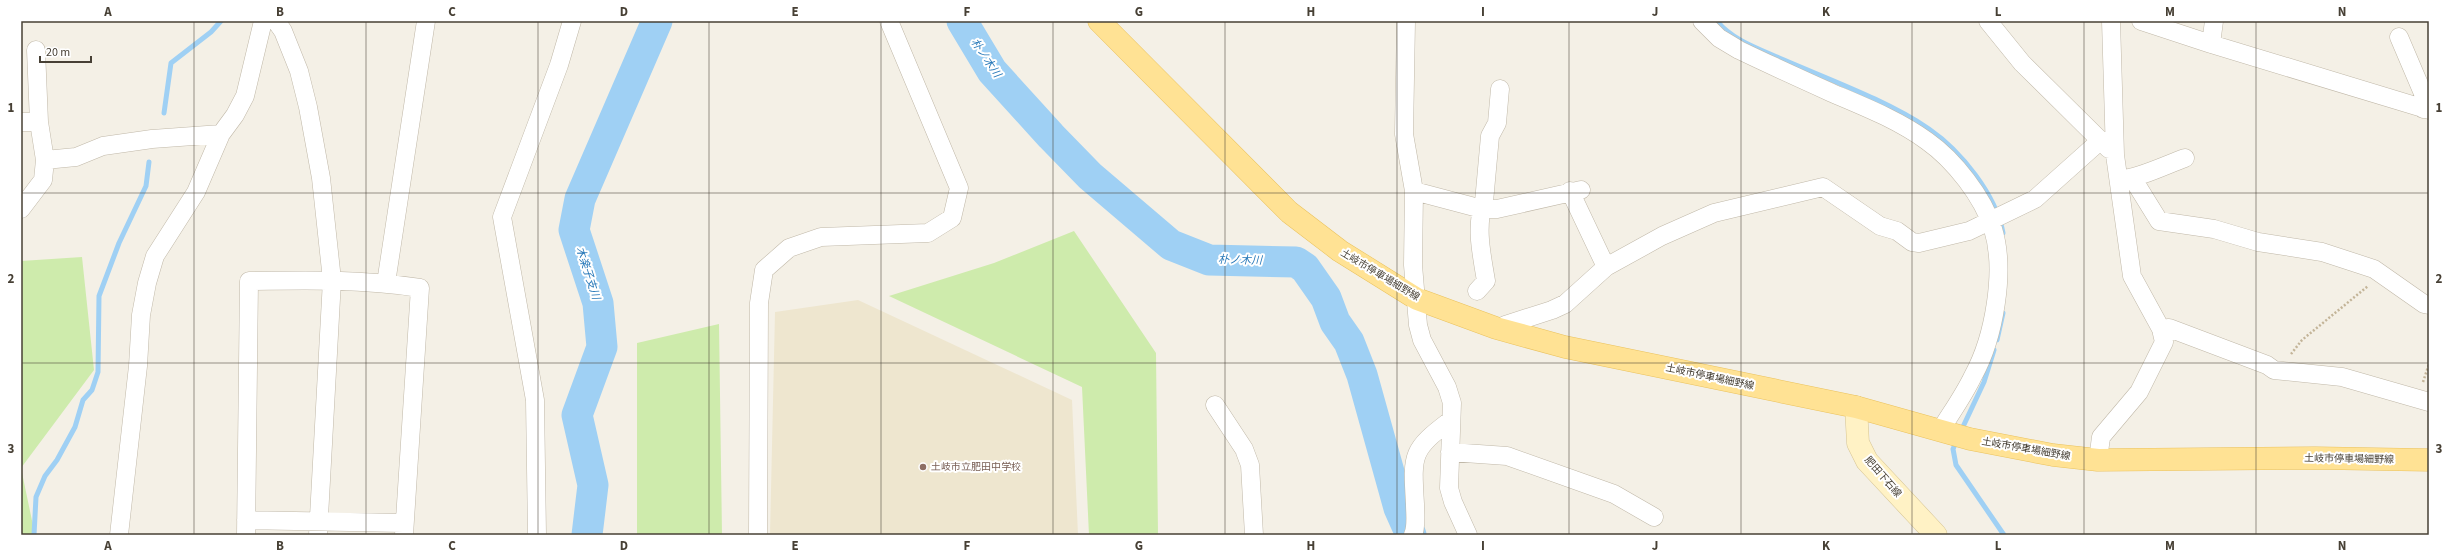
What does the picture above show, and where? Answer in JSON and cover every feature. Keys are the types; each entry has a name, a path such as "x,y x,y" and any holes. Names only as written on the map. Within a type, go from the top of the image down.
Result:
{"main road":[{"name":"土岐市停車場細野線","path":"1099,21 1289,212 1340,251 1417,299 1500,330 1565,347 1856,407 1970,439 2053,454 2098,460 2315,458 2429,460"},
{"name":"肥田下石線","path":"1856,407 1858,443 1867,461 1936,535"}],"street":[{"path":"119,535 138,366 141,315 154,256 196,192 221,134 235,115 245,96 263,21"},
{"path":"276,21 283,31 299,71 308,107 321,178 332,280 318,528"},
{"path":"386,283 426,21"},
{"path":"537,535 535,400 502,216 559,65 572,21"},
{"path":"758,535 759,303 764,270 789,248 820,237 928,233 952,218 959,188 889,21"},
{"path":"1406,21 1404,134 1414,191 1413,265 1417,299 1422,340 1447,386 1452,403 1449,488 1453,502 1468,535"},
{"path":"1702,21 1719,38 1739,50 1877,112 1928,142 1973,187 1997,217 1996,248 1998,277 1992,323 1985,348 1974,376 1943,431"},
{"path":"1988,21 2022,63 2116,155"},
{"path":"2111,21 2116,155 2126,179 2159,221 2214,230 2258,242 2322,252 2374,268 2424,304 2429,305"},
{"path":"2141,21 2211,44 2426,109 2425,98 2399,37"},
{"path":"2211,44 2214,21"},
{"path":"21,209 43,180 46,160 39,122 36,50"},
{"path":"1477,292 1486,281 1480,240 1482,209 1484,202 1490,136 1497,123 1500,89"},
{"path":"21,122 39,122"},
{"path":"46,160 76,157 103,146 145,140 221,134"},
{"path":"1500,330 1505,325 1552,310 1565,304 1606,267 1662,236 1714,213 1823,188 1880,226 1897,231 1912,242 1919,243 1968,231 2035,199 2101,140"},
{"path":"2126,179 2185,158"},
{"path":"2098,460 2101,437 2138,392 2164,342 2161,329 2132,276 2126,179"},
{"path":"1414,191 1482,209 1497,208 1575,190 1606,267"},
{"path":"332,280 386,283 420,288 404,529 246,527 249,281 332,280"},
{"path":"2161,329 2169,328 2279,370 2342,377 2429,402"},
{"path":"1215,406 1244,449 1250,465 1254,535"},
{"path":"1413,535 1415,515 1414,457 1420,446 1428,437 1451,420"},
{"path":"1450,452 1514,458 1614,494 1628,500 1654,517"}],"path":[{"path":"2279,370 2302,340 2373,282 2374,268"}],"shaded area":[{"name":"土岐市立肥田中学校","path":"858,300 1072,400 1078,535 770,535 775,312"}],"green space":[{"path":"1074,231 1156,353 1158,535 1089,535 1082,387 889,296 994,263"},
{"path":"82,257 94,370 21,468 21,261"},
{"path":"719,324 722,535 637,535 637,343"},
{"path":"21,468 35,535 21,535"}],"waterway":[{"path":"164,113 171,63 211,32 221,21"},
{"name":"木楽子支川","path":"587,535 593,485 577,415 602,347 598,303 574,230 580,199 657,21"},
{"name":"朴ノ木川","path":"962,21 992,71 1051,136 1090,176 1171,245 1209,260 1296,262 1305,268 1326,298 1335,322 1349,342 1362,375 1399,508 1411,535"},
{"path":"1717,21 1731,34 1748,44 1877,100 1896,109 1929,129 1953,149 1965,162 1985,189 1993,204 2003,233"},
{"path":"34,535 36,497 45,476 57,460 75,427 83,400 92,390 98,372 99,296 119,243 146,186 149,162"},
{"path":"1997,340 2003,313"},
{"path":"1961,431 1984,382 1994,350"},
{"path":"1957,440 1953,449 1956,465 2004,535"}],"place":[{"name":"土岐市立肥田中学校","path":"923,467"}]}
